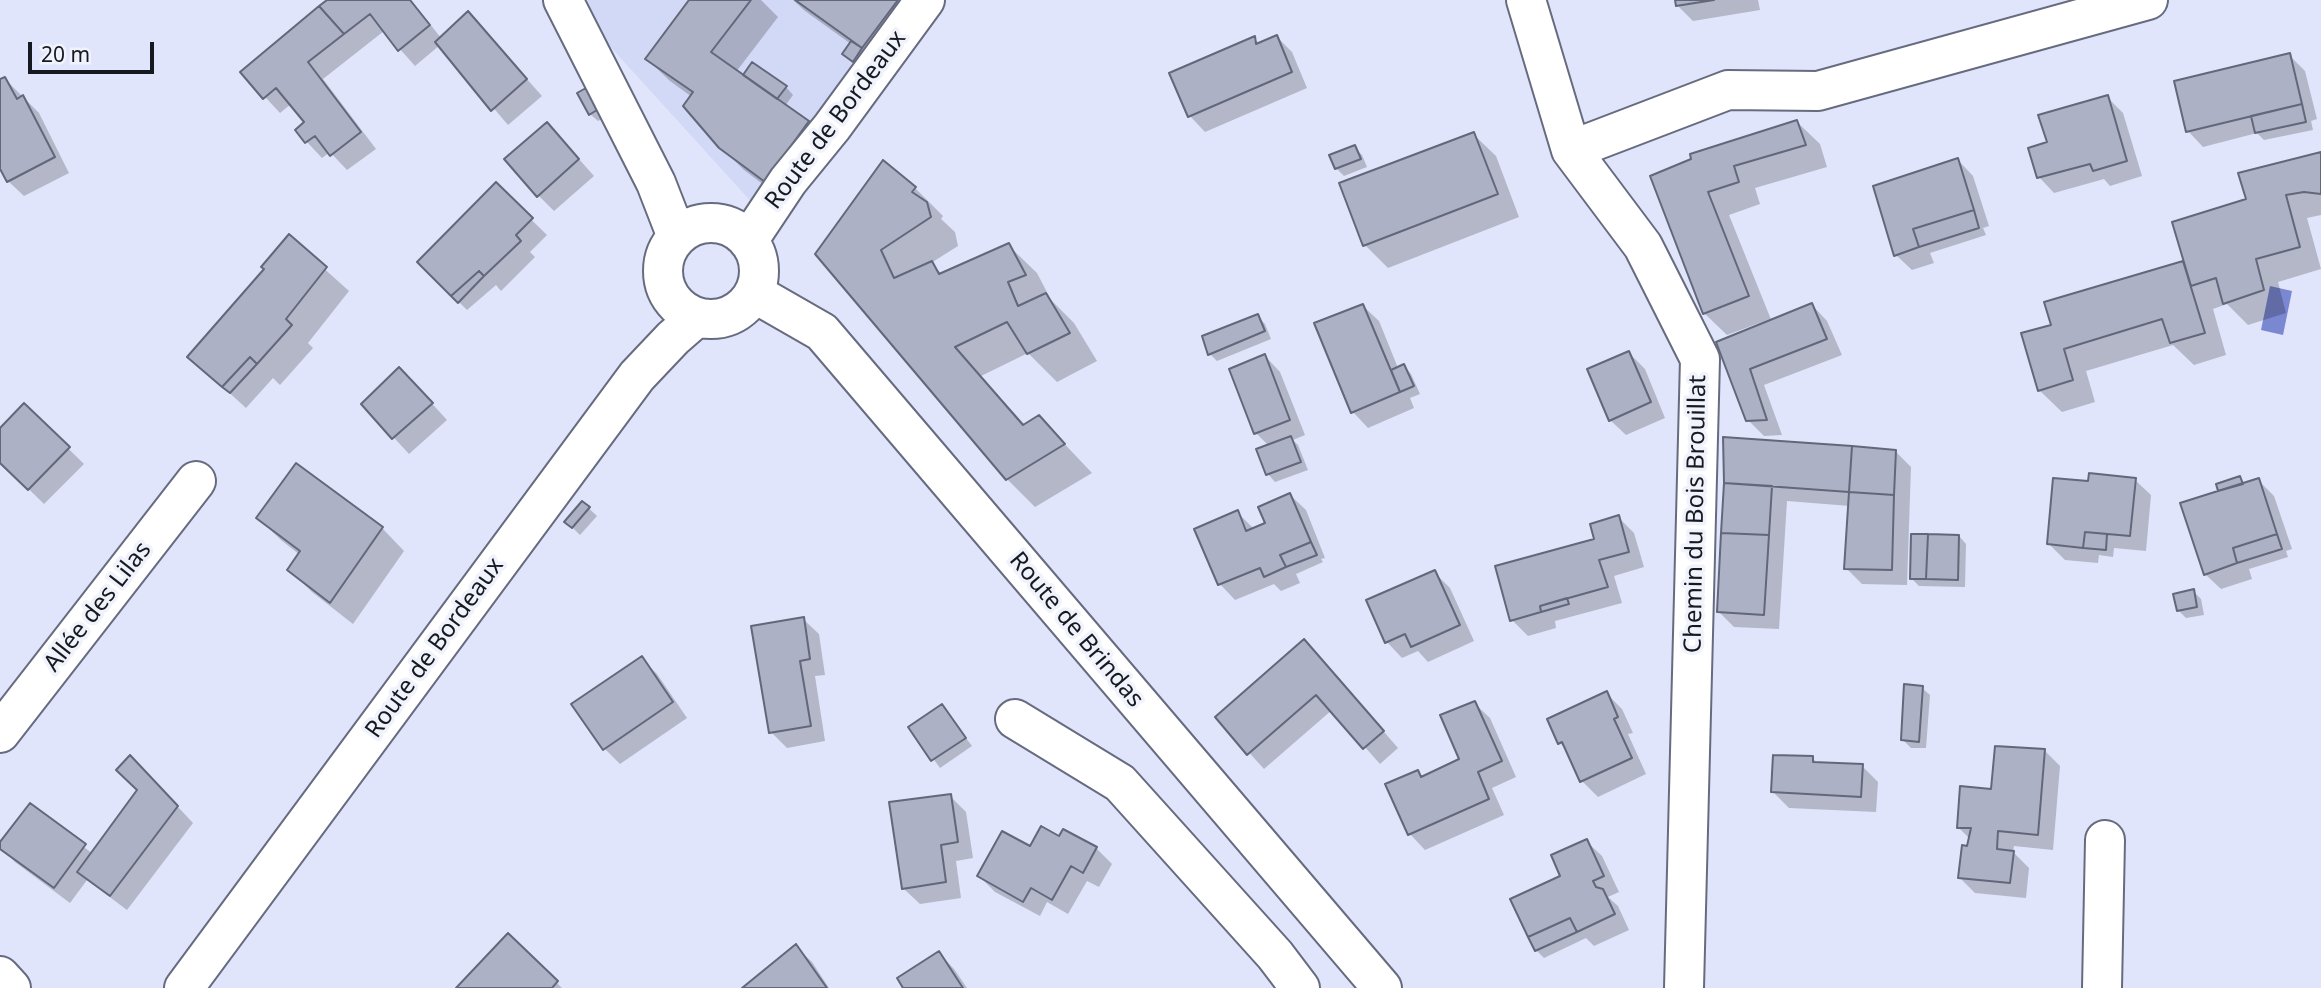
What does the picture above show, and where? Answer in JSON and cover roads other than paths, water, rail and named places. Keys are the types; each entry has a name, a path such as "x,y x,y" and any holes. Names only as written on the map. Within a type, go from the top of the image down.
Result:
{"main road":[{"path":"563,0 656,183 677,237"},
{"name":"Route de Bordeaux","path":"748,241 788,181 832,127 925,0"},
{"name":"Chemin du Bois Brouillat","path":"1527,0 1570,150 1643,246 1700,359 1684,988"},
{"path":"1570,150 1728,90 1818,90 2148,0"},
{"path":"705,223 721,224 736,230 748,241 759,266 758,280 754,293 730,316 713,320 696,317 682,310 670,298 663,283 662,266 667,250 677,237 690,227 705,223"},
{"name":"Route de Brindas","path":"754,293 822,332 1382,988"},
{"name":"Route de Bordeaux","path":"184,988 637,376 696,317"},
{"name":"Allée des Lilas","path":"0,733 196,481"},
{"path":"1015,719 1120,783 1275,955 1300,988"},
{"path":"2102,988 2105,840"},
{"path":"0,976 11,988"}],"water":[{"path":"2270,286 2292,291 2283,335 2261,330"}]}
